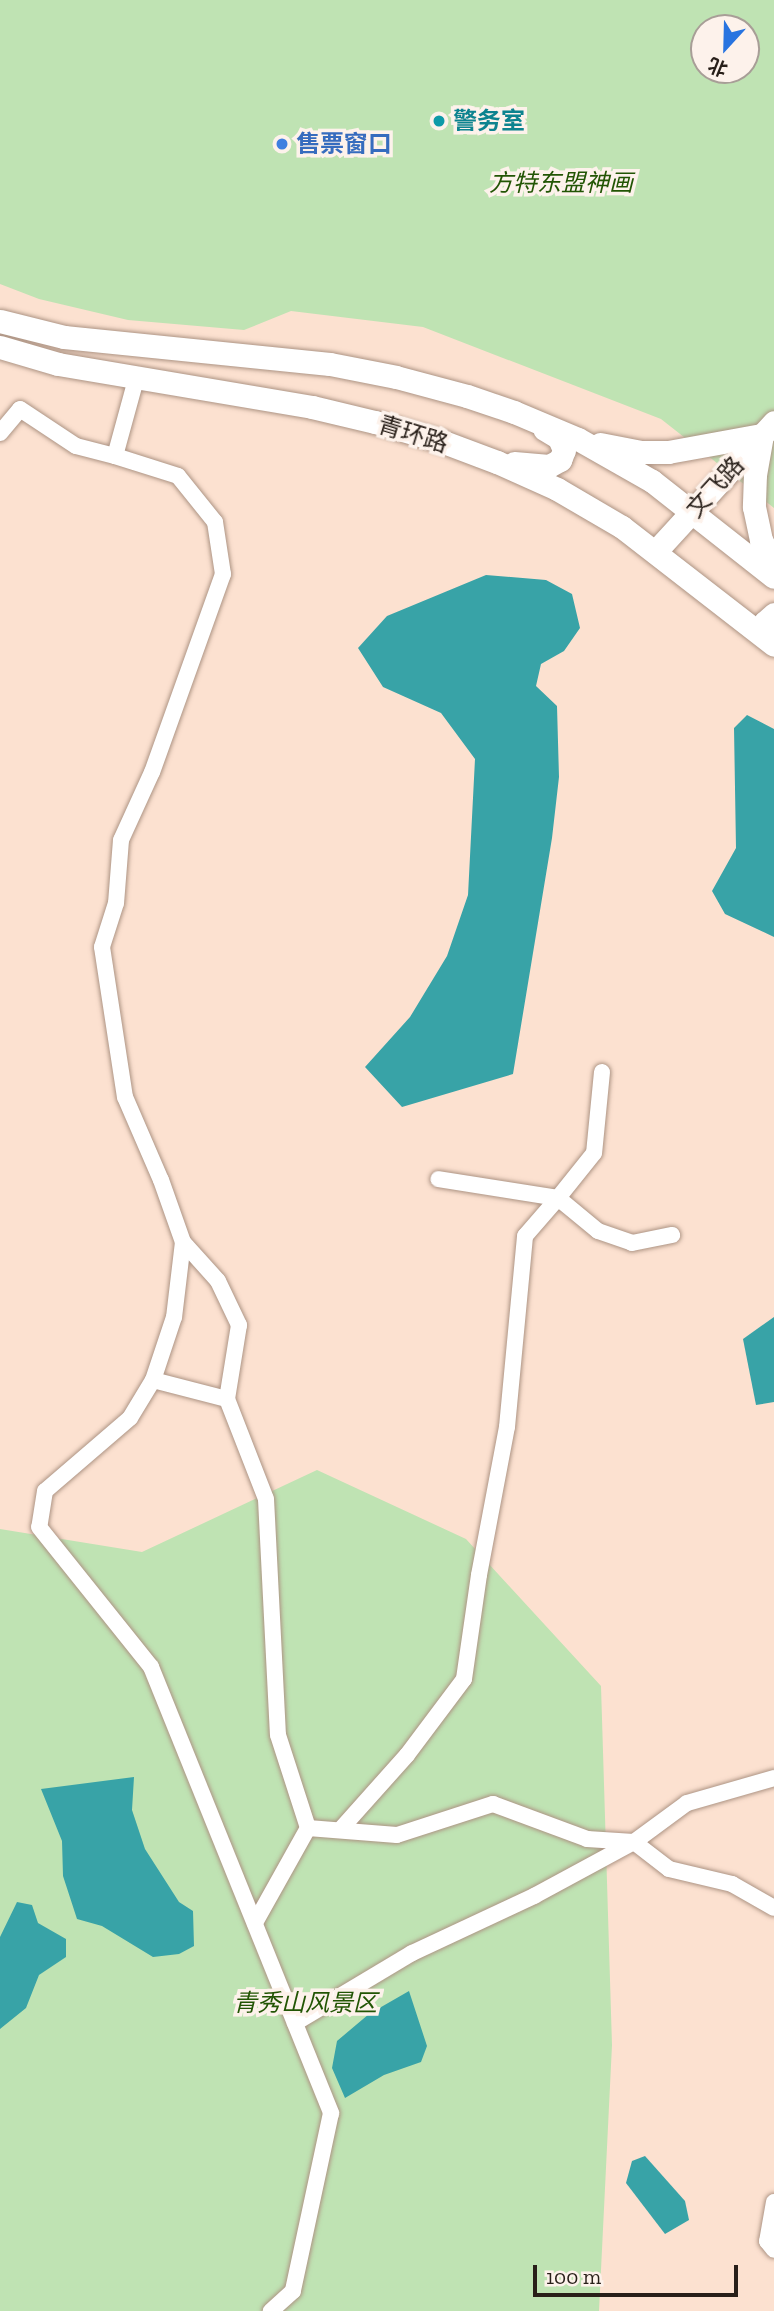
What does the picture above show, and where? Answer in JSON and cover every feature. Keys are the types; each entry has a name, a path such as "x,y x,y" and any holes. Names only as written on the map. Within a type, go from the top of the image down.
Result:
{"main road":[{"name":"青环路","path":"0,321 64,337 330,365 396,377 514,412 578,439 652,481 774,577"},
{"name":"青环路","path":"0,347 58,364 363,419 441,440 557,489 622,527 774,645"},
{"path":"497,462 549,466 560,460 564,450 559,438 514,412"},
{"path":"578,439 641,452 668,452 768,428 755,474 754,507 761,540 774,563"},
{"name":"文飞路","path":"656,552 768,428"},
{"path":"774,614 765,622 774,632"}],"street":[{"path":"115,456 136,379"},
{"path":"0,433 20,409 76,446 178,477 215,522 223,574 152,772 121,840 116,903 102,947 125,1097 183,1242 218,1281 240,1325 227,1399 267,1499 278,1735 308,1828 255,1923"},
{"path":"340,1830 407,1755 464,1679 507,1427 525,1236 594,1153 602,1072"},
{"path":"438,1179 558,1198 598,1231 632,1243 672,1235"},
{"path":"183,1242 174,1317 153,1380 130,1418 45,1491 39,1527 150,1667 331,2113 293,2291 271,2311"},
{"path":"153,1380 227,1399"},
{"path":"295,2023 412,1953 534,1896 634,1842 687,1803 770,1784"},
{"path":"308,1828 397,1835 493,1804 587,1839 634,1842 668,1869 732,1884 774,1908"},
{"path":"774,2202 767,2241 774,2250"}],"green space":[{"name":"方特东盟神画","path":"0,0 774,0 774,508 661,419 423,327 291,311 244,330 128,320 39,299 0,284"},
{"name":"青秀山风景区","path":"317,1470 466,1539 601,1686 612,2045 599,2311 0,2311 0,1529 142,1552"}],"water":[{"path":"486,575 546,580 572,594 580,628 564,651 541,664 536,686 557,706 559,777 552,838 513,1074 402,1107 365,1067 410,1017 447,956 468,895 475,759 441,713 383,687 358,648 387,616"},
{"path":"747,715 774,729 774,937 725,914 712,891 736,848 734,728"},
{"path":"774,1317 774,1402 756,1405 743,1339"},
{"path":"134,1777 132,1810 145,1849 179,1902 193,1911 194,1946 179,1954 153,1957 102,1926 77,1919 63,1876 62,1841 41,1789"},
{"path":"17,1902 32,1905 38,1923 66,1939 66,1957 39,1975 26,2008 0,2029 0,1937"},
{"path":"409,1991 427,2046 421,2062 384,2075 345,2098 332,2068 337,2041 369,2014"},
{"path":"645,2156 685,2201 689,2220 665,2234 626,2183 632,2161"}],"place":[{"name":"警务室","path":"439,121"},
{"name":"售票窗口","path":"282,144"}]}
